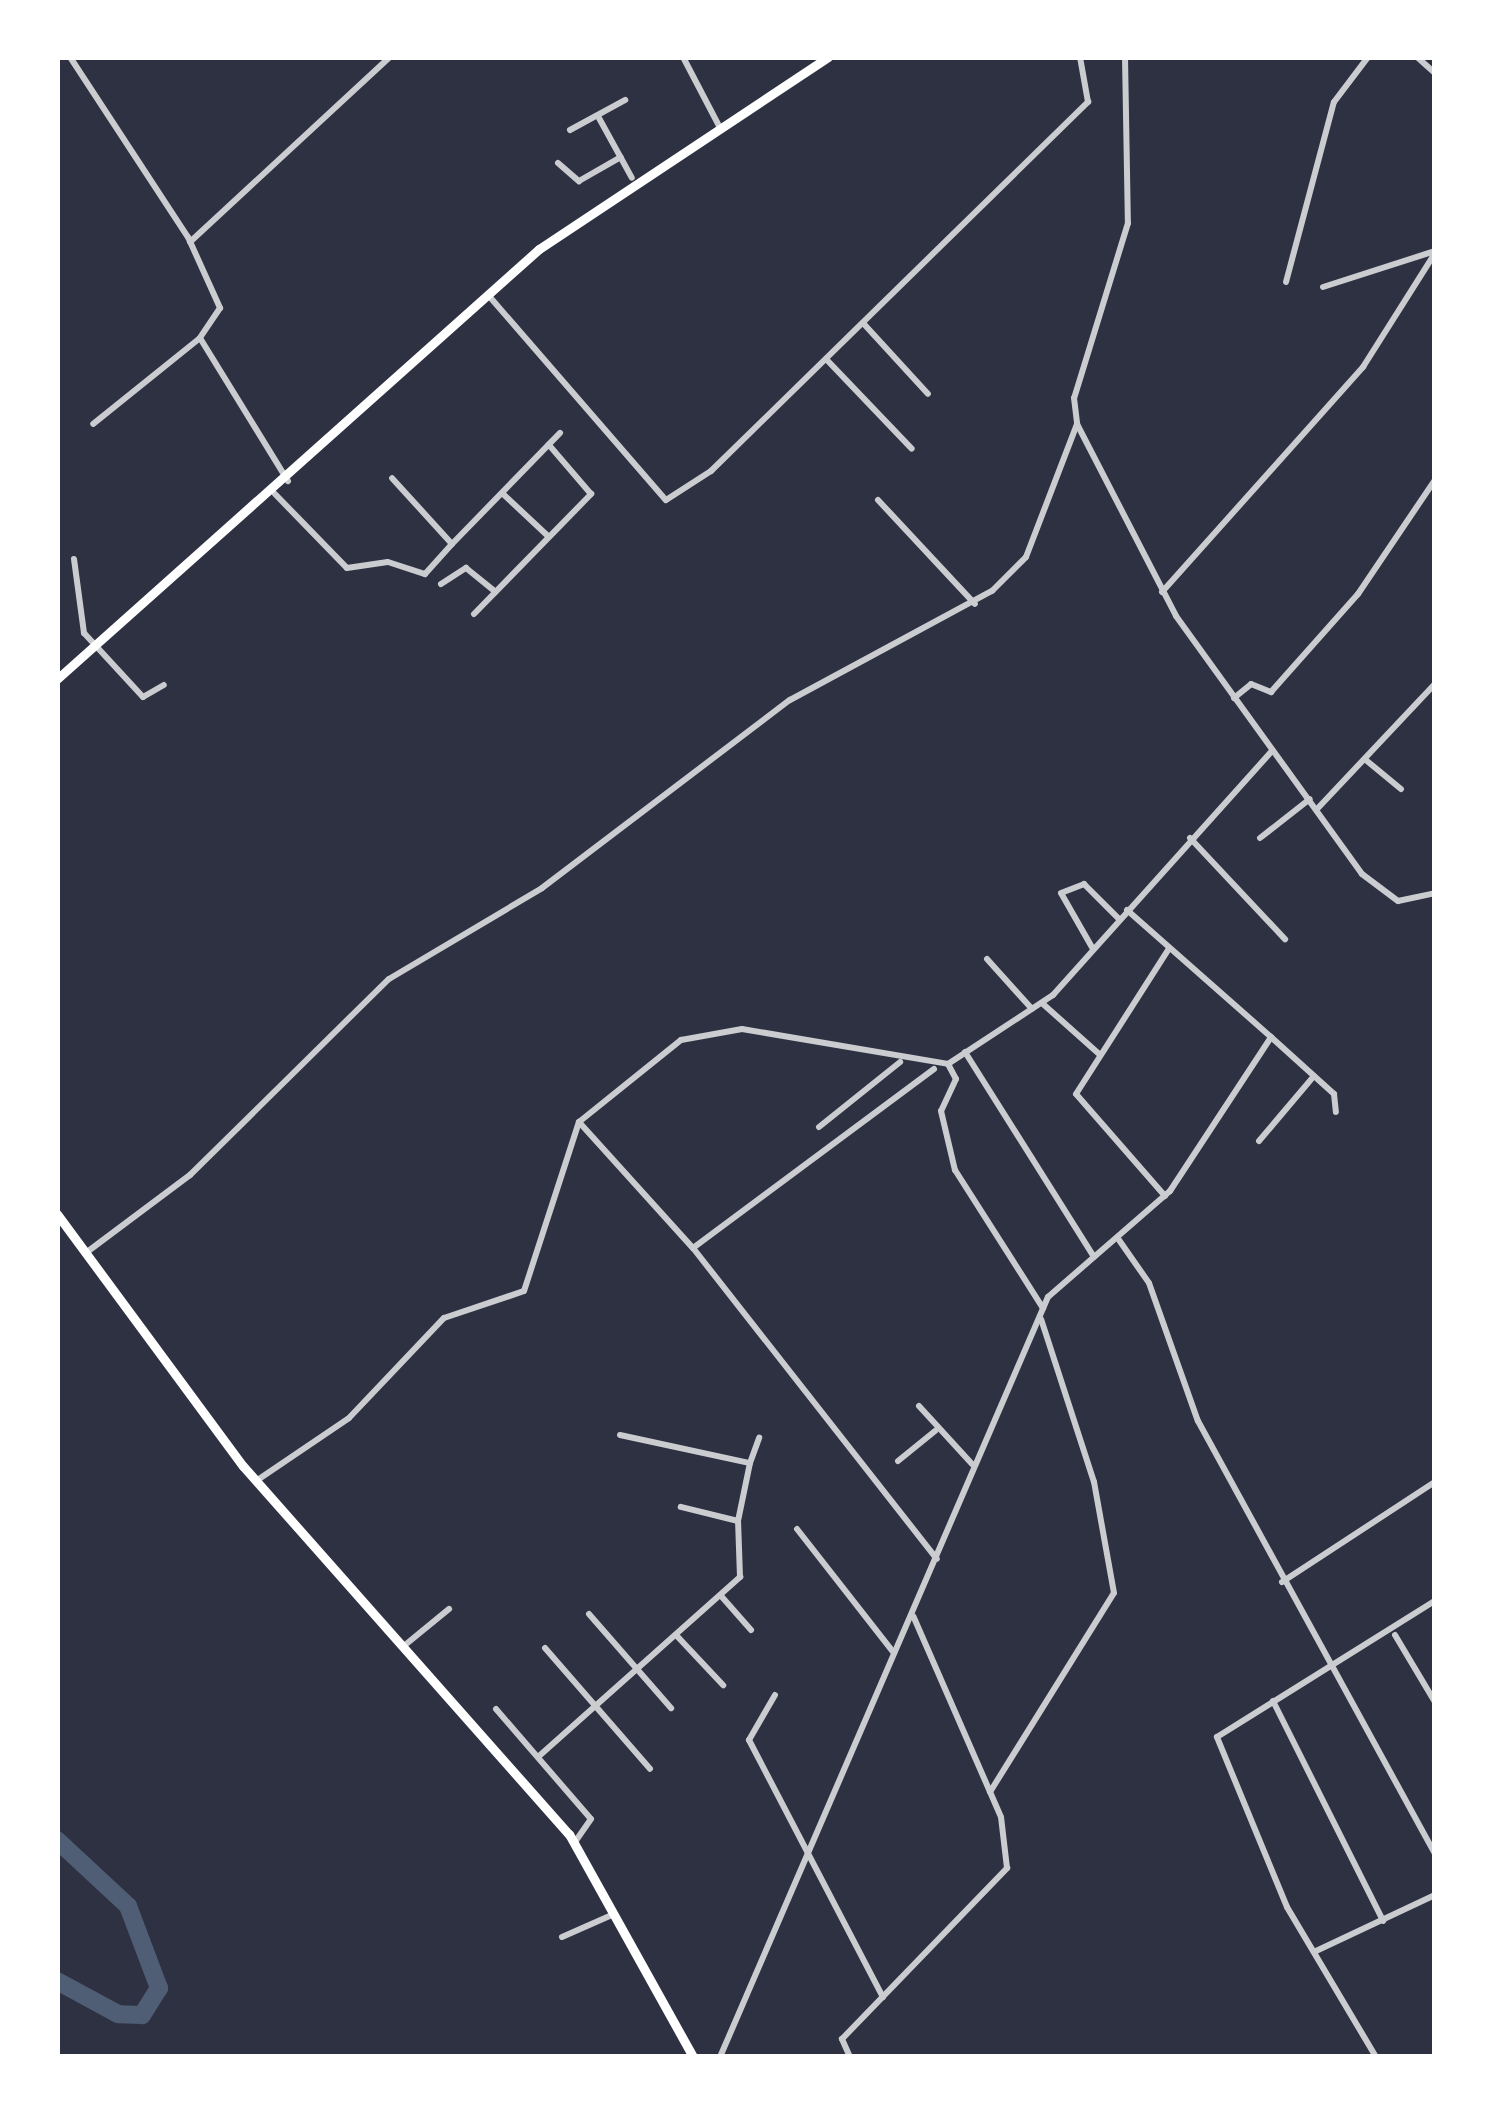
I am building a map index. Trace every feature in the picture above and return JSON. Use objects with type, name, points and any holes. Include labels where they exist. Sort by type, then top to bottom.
[{"type":"main road","points":[[57,679],[275,494],[489,296],[632,178],[828,57]]},
{"type":"main road","points":[[57,1214],[256,1481],[574,1842],[693,2057]]},
{"type":"street","points":[[70,57],[190,242],[220,308],[200,338],[93,424]]},
{"type":"street","points":[[190,242],[390,57]]},
{"type":"street","points":[[682,57],[719,126]]},
{"type":"street","points":[[489,296],[666,500],[826,359],[1088,102],[1080,57]]},
{"type":"street","points":[[1125,57],[1128,223],[1074,398],[1077,424],[1176,616],[1239,693],[1272,752],[1310,799],[1323,803],[1379,891],[1405,901],[1435,893]]},
{"type":"street","points":[[1286,282],[1334,101],[1368,57]]},
{"type":"street","points":[[1418,57],[1435,73]]},
{"type":"street","points":[[570,130],[625,100]]},
{"type":"street","points":[[599,118],[632,178]]},
{"type":"street","points":[[558,163],[579,181],[621,157]]},
{"type":"street","points":[[1162,592],[1363,368],[1435,252]]},
{"type":"street","points":[[1323,287],[1435,252]]},
{"type":"street","points":[[863,323],[928,394]]},
{"type":"street","points":[[200,338],[288,481]]},
{"type":"street","points":[[826,359],[912,449]]},
{"type":"street","points":[[87,1252],[190,1175],[410,964],[542,888],[790,700],[975,604],[1026,557],[1077,424]]},
{"type":"street","points":[[275,494],[347,568],[388,562],[425,574],[560,433]]},
{"type":"street","points":[[474,614],[593,489],[549,445]]},
{"type":"street","points":[[392,478],[452,544]]},
{"type":"street","points":[[1239,693],[1264,697],[1298,663],[1435,480]]},
{"type":"street","points":[[502,493],[549,537]]},
{"type":"street","points":[[878,500],[975,604]]},
{"type":"street","points":[[74,559],[79,620],[94,643],[143,697],[164,685]]},
{"type":"street","points":[[441,584],[466,568],[496,592]]},
{"type":"street","points":[[1323,803],[1435,684]]},
{"type":"street","points":[[693,1248],[934,1069],[1043,1004],[1272,752]]},
{"type":"street","points":[[1367,760],[1400,789]]},
{"type":"street","points":[[1260,838],[1310,799]]},
{"type":"street","points":[[1190,838],[1285,939]]},
{"type":"street","points":[[1093,950],[1061,893],[1084,884],[1119,919]]},
{"type":"street","points":[[1127,910],[1314,1076],[1336,1112]]},
{"type":"street","points":[[1165,1196],[1076,1094],[1168,950]]},
{"type":"street","points":[[987,958],[1031,1009]]},
{"type":"street","points":[[1043,1004],[1098,1053]]},
{"type":"street","points":[[256,1481],[349,1418],[445,1318],[529,1285],[579,1122],[708,1029],[934,1069]]},
{"type":"street","points":[[720,2057],[1041,1312],[1094,1257],[1120,1240],[1165,1196],[1271,1037]]},
{"type":"street","points":[[965,1052],[1094,1257]]},
{"type":"street","points":[[819,1127],[900,1062]]},
{"type":"street","points":[[948,1064],[956,1079],[941,1111],[955,1170],[1041,1312],[1095,1489],[1114,1593],[990,1792]]},
{"type":"street","points":[[1259,1141],[1314,1076]]},
{"type":"street","points":[[579,1122],[693,1248],[937,1559]]},
{"type":"street","points":[[1120,1240],[1282,1582],[1334,1666],[1435,1852]]},
{"type":"street","points":[[919,1406],[935,1431],[973,1465]]},
{"type":"street","points":[[898,1461],[935,1431]]},
{"type":"street","points":[[620,1435],[750,1463]]},
{"type":"street","points":[[538,1757],[722,1597],[742,1574],[738,1521],[759,1438]]},
{"type":"street","points":[[1282,1582],[1435,1482]]},
{"type":"street","points":[[681,1508],[738,1521]]},
{"type":"street","points":[[797,1529],[894,1653]]},
{"type":"street","points":[[722,1597],[751,1630]]},
{"type":"street","points":[[1376,2057],[1316,1951],[1217,1737],[1395,1635],[1435,1601]]},
{"type":"street","points":[[405,1646],[449,1609]]},
{"type":"street","points":[[589,1614],[671,1708]]},
{"type":"street","points":[[850,2057],[842,2039],[1004,1874],[990,1792],[912,1615]]},
{"type":"street","points":[[676,1635],[723,1685]]},
{"type":"street","points":[[1395,1635],[1435,1702]]},
{"type":"street","points":[[545,1648],[650,1769]]},
{"type":"street","points":[[775,1695],[749,1740],[883,1997]]},
{"type":"street","points":[[1274,1701],[1383,1921]]},
{"type":"street","points":[[496,1709],[592,1822],[574,1842]]},
{"type":"street","points":[[1316,1951],[1435,1895]]},
{"type":"street","points":[[562,1937],[614,1914]]},
{"type":"waterway","points":[[57,1840],[128,1906],[159,1988],[142,2015],[118,2014],[57,1981]]}]
